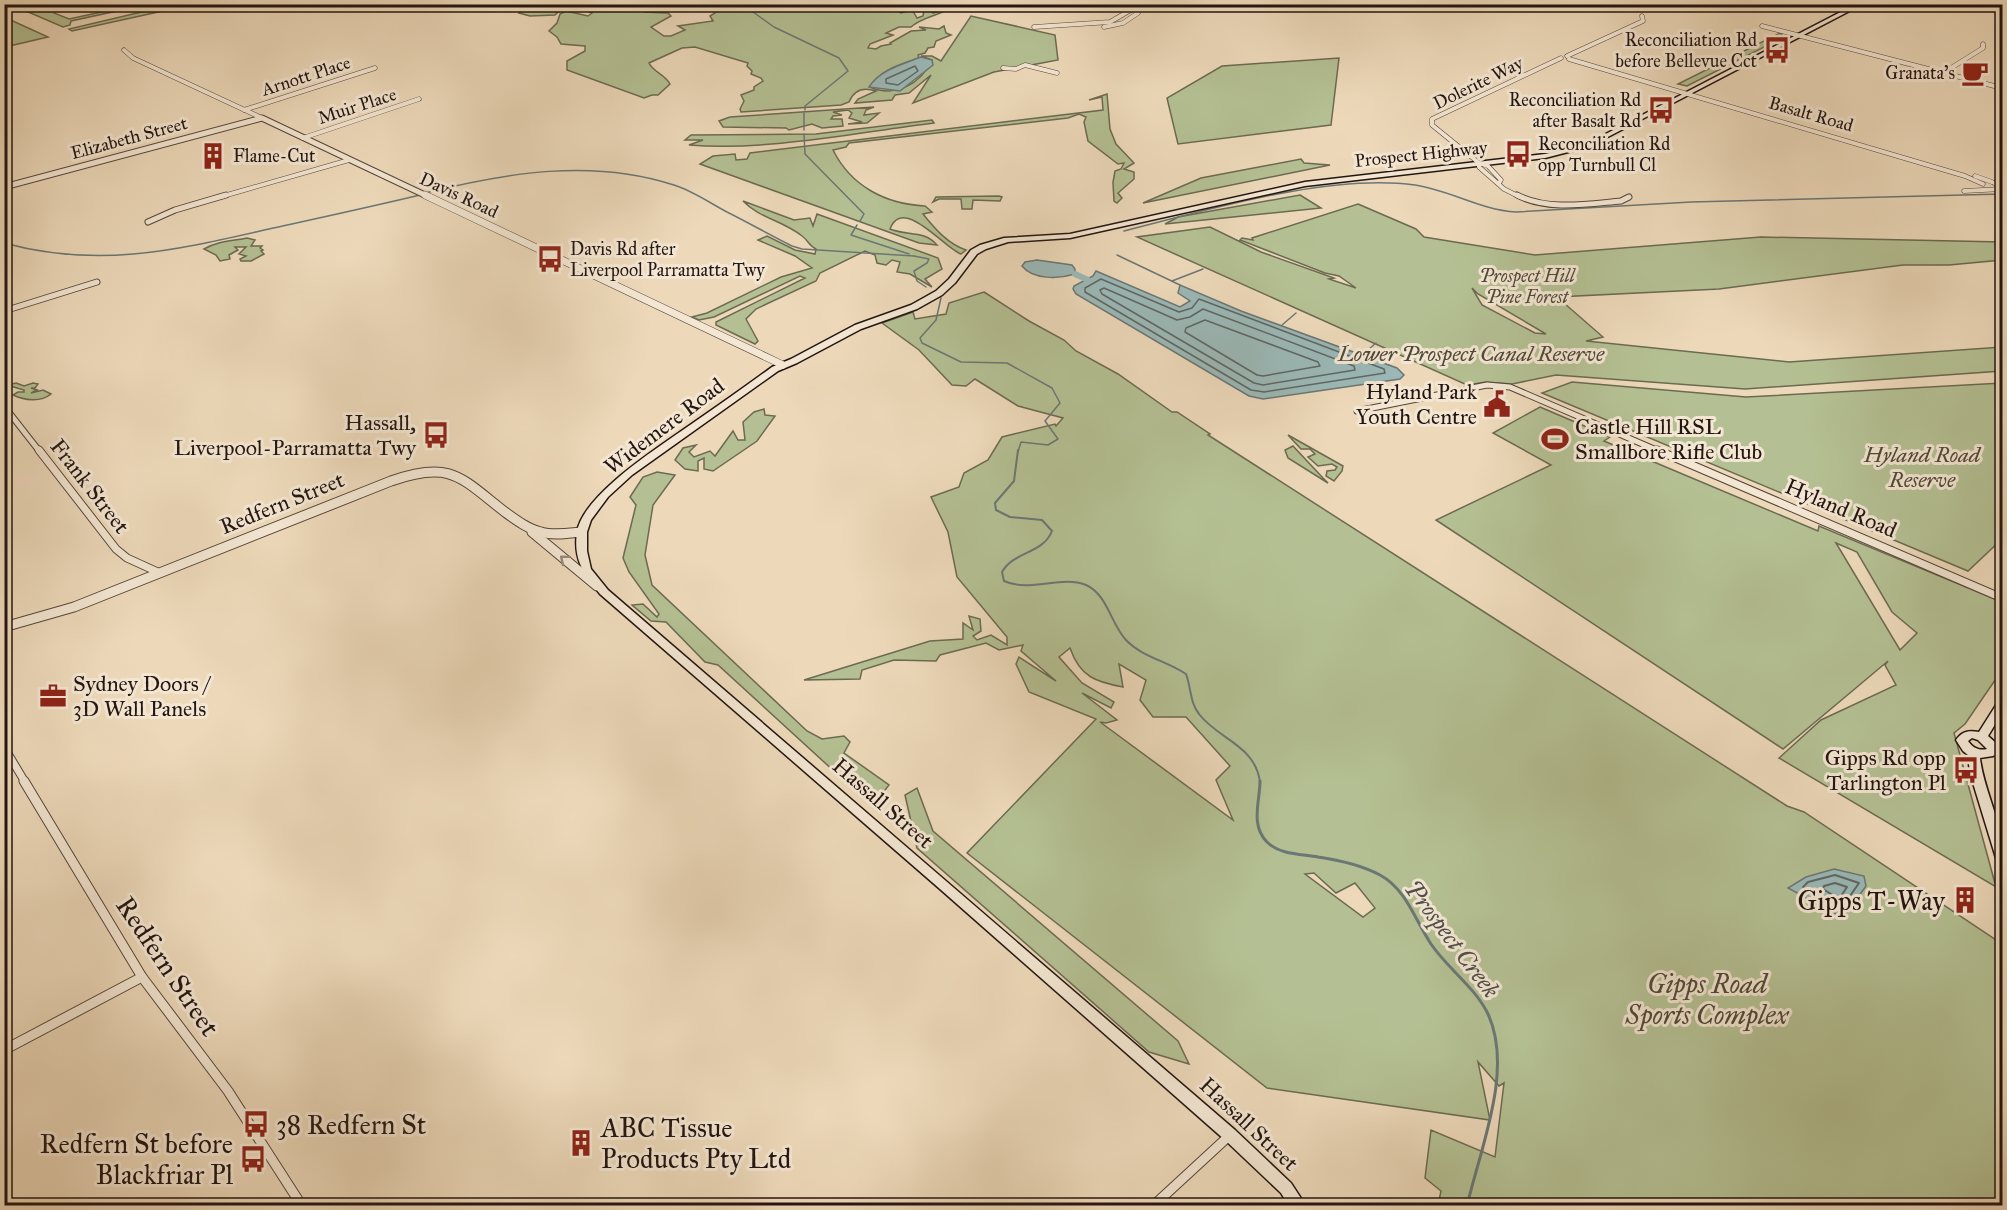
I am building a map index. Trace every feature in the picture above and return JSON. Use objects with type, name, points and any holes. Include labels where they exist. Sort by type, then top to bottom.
[{"type":"main road","name":"Prospect Highway","points":[[961,264],[972,248],[998,239],[1054,234],[1304,180],[1533,158],[1574,149],[1600,139],[1685,92],[1798,35],[1851,4]]},
{"type":"main road","name":"Prospect Highway","points":[[1798,35],[1861,4]]},
{"type":"main road","name":"Widemere Road","points":[[582,532],[596,505],[629,473],[750,385],[783,364],[794,361],[858,327],[912,305],[941,288],[961,264]]},
{"type":"main road","name":"Hassall Street","points":[[582,532],[582,551],[586,570],[604,592],[1230,1136],[1286,1188],[1298,1206]]},
{"type":"main road","points":[[1982,737],[2002,705]]},
{"type":"main road","points":[[1970,734],[1982,737],[1990,742],[1998,753],[1974,752],[1963,744],[1962,740],[1970,734]]},
{"type":"main road","points":[[1974,752],[1976,773],[2002,858]]},
{"type":"street","points":[[1034,27],[1104,23],[1141,4]]},
{"type":"street","points":[[1041,30],[1114,26],[1134,18],[1138,13],[1134,9]]},
{"type":"street","points":[[1568,57],[1643,21],[1642,16]]},
{"type":"street","points":[[1762,26],[1831,44]]},
{"type":"street","points":[[1815,28],[1812,36],[1818,40]]},
{"type":"street","points":[[1798,35],[2002,88]]},
{"type":"street","points":[[1943,73],[1983,48],[1983,44]]},
{"type":"street","name":"Davis Road","points":[[124,50],[133,58],[783,364]]},
{"type":"street","name":"Basalt Road","points":[[1561,58],[1568,57],[2002,186]]},
{"type":"street","name":"Dolerite Way","points":[[1477,162],[1432,125],[1432,119],[1561,58]]},
{"type":"street","points":[[1003,68],[1016,69],[1025,65],[1057,73]]},
{"type":"street","name":"Arnott Place","points":[[244,110],[375,69]]},
{"type":"street","name":"Muir Place","points":[[303,138],[419,99]]},
{"type":"street","name":"Elizabeth Street","points":[[4,187],[262,118]]},
{"type":"street","name":"Basalt Road","points":[[1790,123],[1965,176],[1991,189]]},
{"type":"street","points":[[148,222],[175,210],[349,160]]},
{"type":"street","points":[[1477,162],[1479,167],[1512,194],[1548,203],[1621,201],[1629,197]]},
{"type":"street","points":[[1975,189],[1993,182]]},
{"type":"street","points":[[1964,191],[2002,186]]},
{"type":"street","points":[[4,311],[97,282]]},
{"type":"street","name":"Hyland Road","points":[[1357,411],[1487,386],[1510,387],[2002,598]]},
{"type":"street","name":"Frank Street","points":[[4,406],[116,549],[128,558],[160,573]]},
{"type":"street","name":"Redfern Street","points":[[4,627],[74,607],[413,473],[440,469],[461,477],[525,526]]},
{"type":"street","points":[[525,526],[539,532],[557,534],[582,532]]},
{"type":"street","points":[[525,526],[604,592]]},
{"type":"street","name":"Redfern Street","points":[[4,747],[142,977],[228,1091],[302,1206]]},
{"type":"street","points":[[4,1050],[142,977]]},
{"type":"street","points":[[1153,1206],[1230,1136]]},
{"type":"green space","points":[[838,4],[840,7],[866,5],[893,8],[901,13],[905,12],[904,9],[916,6],[913,11],[917,18],[923,16],[924,10],[931,10],[933,13],[957,5],[921,20],[911,27],[899,27],[886,33],[893,35],[870,44],[868,48],[876,49],[891,44],[911,31],[926,30],[919,27],[939,29],[944,26],[946,33],[951,35],[936,41],[934,47],[918,55],[919,58],[891,68],[879,76],[870,87],[879,90],[898,90],[914,82],[927,69],[932,60],[921,56],[932,56],[941,61],[971,16],[1055,35],[1058,60],[994,72],[913,103],[931,75],[909,93],[895,95],[892,100],[855,103],[858,99],[876,91],[867,89],[857,92],[849,102],[841,105],[741,112],[744,101],[741,95],[754,90],[754,87],[763,81],[751,74],[748,63],[695,47],[682,48],[649,63],[670,84],[658,95],[644,98],[567,70],[567,61],[585,51],[585,46],[561,44],[557,37],[549,31],[557,23],[560,14],[566,11],[588,16],[592,13],[561,9],[555,15],[530,16],[519,13],[532,5],[632,5],[635,9],[648,10],[645,12],[668,13],[671,16],[651,27],[664,36],[671,36],[685,30],[678,26],[713,21],[710,16],[718,11],[711,6],[694,5]]},
{"type":"green space","points":[[12,5],[60,5],[54,13],[69,19],[134,5],[145,5],[71,21],[70,25],[63,27]]},
{"type":"green space","points":[[171,5],[190,5],[72,31],[69,29]]},
{"type":"green space","points":[[4,17],[48,37],[5,47]]},
{"type":"green space","points":[[1780,33],[1784,37],[1687,86],[1678,84]]},
{"type":"green space","points":[[1339,58],[1331,125],[1178,144],[1167,98],[1222,66]]},
{"type":"green space","points":[[1107,94],[1110,129],[1116,144],[1134,163],[1124,169],[1134,172],[1134,179],[1118,193],[1122,198],[1117,203],[1114,201],[1113,182],[1115,171],[1121,169],[1124,163],[1118,164],[1088,141],[1084,122],[1086,117],[1079,114],[1068,118],[849,143],[846,147],[833,150],[849,174],[871,191],[896,201],[925,206],[932,212],[923,214],[937,230],[953,244],[966,250],[961,254],[914,221],[904,218],[896,220],[890,229],[927,237],[937,245],[919,243],[700,164],[713,156],[735,154],[736,160],[747,159],[750,153],[1103,110],[1102,97],[1089,100]]},
{"type":"green space","points":[[874,107],[866,110],[864,115],[879,113],[867,123],[848,124],[862,122],[849,118],[852,113],[848,110],[833,112],[842,115],[833,116],[831,119],[842,119],[843,126],[822,128],[812,124],[789,130],[786,128],[723,127],[719,121],[730,117]]},
{"type":"green space","points":[[932,120],[934,123],[750,146],[689,145],[703,140],[685,140],[691,135],[816,134]]},
{"type":"green space","points":[[1301,159],[1304,163],[1330,165],[1143,203],[1201,178]]},
{"type":"green space","points":[[1300,195],[1321,208],[1165,224],[1178,217]]},
{"type":"green space","points":[[936,197],[1002,197],[1000,201],[973,200],[972,209],[962,209],[961,199],[939,199],[933,202]]},
{"type":"green space","points":[[743,201],[794,220],[810,218],[813,226],[817,214],[938,258],[942,269],[925,279],[932,287],[910,274],[897,272],[900,262],[892,260],[886,265],[877,263],[875,255],[865,251],[820,273],[816,281],[756,309],[746,319],[758,341],[755,344],[716,325],[716,322],[805,278],[800,276],[714,317],[699,320],[692,317],[707,313],[781,277],[812,268],[795,256],[758,240],[767,236],[795,250],[815,254],[816,249],[795,231],[756,212]]},
{"type":"green space","points":[[1358,204],[1416,229],[1424,237],[1535,255],[1761,237],[2002,242],[2002,260],[1949,265],[1903,265],[1719,289],[1557,297],[1603,337],[1586,341],[1789,362],[2002,347],[2002,371],[1745,389],[1556,375],[1512,384],[1486,382],[1467,385],[1137,237],[1210,227],[1261,252],[1356,288],[1339,276],[1325,273],[1240,240],[1242,238],[1253,240],[1252,238]],"holes":[[[1472,288],[1478,294],[1546,334],[1535,333],[1482,305]]]},
{"type":"green space","points":[[247,238],[255,240],[251,246],[262,246],[260,248],[264,254],[251,261],[241,261],[240,259],[246,256],[239,254],[246,247],[235,247],[238,250],[229,255],[230,259],[220,261],[216,255],[204,249],[220,243]]},
{"type":"green space","name":"Gipps Road Sports Complex","points":[[984,292],[1064,340],[1076,351],[1118,374],[1172,412],[1177,412],[1210,434],[1208,435],[1787,806],[1804,812],[2002,944],[2002,1205],[1438,1205],[1441,1191],[1425,1178],[1431,1130],[1495,1157],[1504,1083],[1499,1086],[1478,1062],[1490,1120],[1267,1088],[967,853],[1096,719],[1029,692],[1016,664],[1019,657],[1056,681],[1021,651],[1023,645],[999,650],[986,643],[940,655],[936,661],[894,660],[862,670],[860,679],[804,680],[930,641],[963,639],[963,623],[973,630],[969,616],[980,619],[981,631],[973,636],[977,640],[991,635],[1007,645],[1007,637],[957,577],[948,532],[931,497],[959,487],[964,473],[988,460],[1002,437],[1055,424],[1056,426],[1063,418],[1018,406],[975,379],[966,386],[952,385],[919,350],[882,323],[913,312],[915,319],[946,314],[949,303]],"holes":[[[1070,648],[1084,672],[1097,680],[1123,687],[1119,664],[1146,680],[1140,700],[1153,717],[1186,717],[1230,766],[1216,780],[1233,820],[1100,722],[1117,720],[1082,693],[1111,708],[1114,702],[1082,683],[1059,657]],[[1314,873],[1336,893],[1355,883],[1375,908],[1363,917],[1305,874]]]},
{"type":"green space","name":"Hyland Road Reserve","points":[[1572,382],[1746,397],[2002,383],[2002,539],[1968,571],[1542,393]]},
{"type":"green space","points":[[16,383],[24,386],[38,384],[35,388],[31,388],[37,390],[31,393],[43,390],[51,394],[37,400],[17,397],[13,395],[24,392],[24,390],[7,385]]},
{"type":"green space","points":[[1540,407],[1610,437],[1604,441],[1818,531],[1819,526],[2002,602],[2002,670],[1965,724],[1954,733],[1996,887],[1779,758],[1821,720],[1896,685],[1885,665],[1888,661],[1783,749],[1436,520],[1551,465],[1493,433]],"holes":[[[1836,543],[1857,552],[1892,612],[1917,633],[1900,650]]]},
{"type":"green space","points":[[764,409],[765,415],[775,416],[757,441],[713,471],[704,469],[704,458],[698,461],[698,471],[685,469],[675,460],[683,448],[696,445],[689,452],[694,457],[710,451],[715,456],[733,431],[738,440],[745,440],[743,422],[754,412]]},
{"type":"green space","points":[[1288,435],[1343,466],[1334,481],[1326,476],[1327,471],[1335,470],[1337,467],[1332,464],[1318,466],[1308,457],[1315,454],[1310,449],[1301,449]]},
{"type":"green space","points":[[1293,446],[1328,483],[1288,458],[1285,450]]},
{"type":"green space","points":[[657,472],[675,475],[653,505],[645,555],[652,585],[807,731],[822,739],[844,736],[850,742],[844,753],[889,785],[879,798],[859,794],[718,665],[705,662],[666,622],[651,621],[632,605],[643,604],[657,617],[659,614],[629,572],[623,558],[636,505],[630,497],[643,477]]},
{"type":"green space","points":[[917,788],[933,831],[1178,1041],[1189,1064],[1149,1052],[917,848],[905,795]]},
{"type":"water","points":[[921,57],[932,60],[933,65],[900,91],[869,87],[879,76]]},
{"type":"water","points":[[1037,260],[1072,265],[1075,274],[1062,277],[1039,276],[1022,266],[1025,262]]},
{"type":"water","points":[[1096,271],[1180,307],[1190,301],[1178,293],[1180,285],[1241,311],[1397,368],[1404,375],[1400,379],[1263,399],[1249,396],[1076,294],[1074,286],[1093,276]]},
{"type":"water","points":[[1834,869],[1864,876],[1866,886],[1843,918],[1788,888],[1806,877]]},
{"type":"waterway","name":"Prospect Creek","points":[[742,4],[774,27],[839,58],[848,71],[805,106],[805,110]]},
{"type":"waterway","name":"Prospect Creek","points":[[804,113],[804,130]]},
{"type":"waterway","name":"Prospect Creek","points":[[804,134],[805,154],[864,214],[860,221]]},
{"type":"waterway","points":[[425,193],[487,180],[549,171],[581,170],[643,177],[674,185],[695,194],[784,242],[802,249],[914,256],[929,259],[927,263],[914,271],[917,281],[926,287]]},
{"type":"waterway","points":[[1124,231],[1231,204],[1345,184],[1415,185],[1490,208],[1516,212],[1691,202],[2002,194]]},
{"type":"waterway","points":[[4,243],[72,255],[137,254],[202,244],[420,195]]},
{"type":"waterway","name":"Prospect Creek","points":[[857,225],[851,235],[909,254]]},
{"type":"waterway","points":[[1117,255],[1180,285]]},
{"type":"waterway","points":[[1172,281],[1203,269]]},
{"type":"waterway","points":[[1075,274],[1088,280]]},
{"type":"waterway","name":"Prospect Creek","points":[[941,298],[936,320],[920,338],[922,343],[961,362],[1007,363],[1052,388],[1060,403],[1045,421],[1058,439],[1048,445],[1021,442],[1018,452]]},
{"type":"waterway","points":[[1282,325],[1296,313]]},
{"type":"waterway","points":[[1362,355],[1376,343]]},
{"type":"waterway","name":"Prospect Creek","points":[[1018,450],[1014,481],[995,503],[996,510],[1010,517],[1042,520],[1052,531],[1042,544],[1007,565],[1002,572],[1004,581],[1024,585],[1076,582],[1093,589],[1104,602],[1116,626],[1132,646],[1186,674],[1196,710],[1207,723],[1244,751],[1257,770],[1260,782]]},
{"type":"waterway","name":"Prospect Creek","points":[[1260,782],[1257,821],[1267,842],[1284,852],[1358,866],[1373,871],[1389,881],[1397,888],[1431,944],[1476,995],[1488,1014],[1495,1036],[1498,1060],[1496,1084],[1492,1110],[1467,1206]]},
{"type":"place","name":"Reconciliation Rd before Bellevue Cct","points":[[1777,50]]},
{"type":"place","name":"Granata's","points":[[1975,73]]},
{"type":"place","name":"Reconciliation Rd after Basalt Rd","points":[[1661,110]]},
{"type":"place","name":"Reconciliation Rd opp Turnbull Cl","points":[[1518,154]]},
{"type":"place","name":"Flame-Cut","points":[[213,156]]},
{"type":"place","name":"Davis Rd after Liverpool Parramatta Twy","points":[[550,259]]},
{"type":"place","name":"Hyland Park Youth Centre","points":[[1497,404]]},
{"type":"place","name":"Hassall, Liverpool-Parramatta Twy","points":[[436,435]]},
{"type":"place","name":"Castle Hill RSL Smallbore Rifle Club","points":[[1555,439]]},
{"type":"place","name":"Sydney Doors / 3D Wall Panels","points":[[53,696]]},
{"type":"place","name":"Gipps Rd opp Tarlington Pl","points":[[1966,770]]},
{"type":"place","name":"Gipps T-Way","points":[[1965,900]]},
{"type":"place","name":"38 Redfern St","points":[[256,1124]]},
{"type":"place","name":"ABC Tissue Products Pty Ltd","points":[[581,1143]]},
{"type":"place","name":"Redfern St before Blackfriar Pl","points":[[253,1159]]},
{"type":"park label","name":"Prospect Hill Pine Forest","points":[[1527,286]]},
{"type":"park label","name":"Lower Prospect Canal Reserve","points":[[1471,353]]}]
